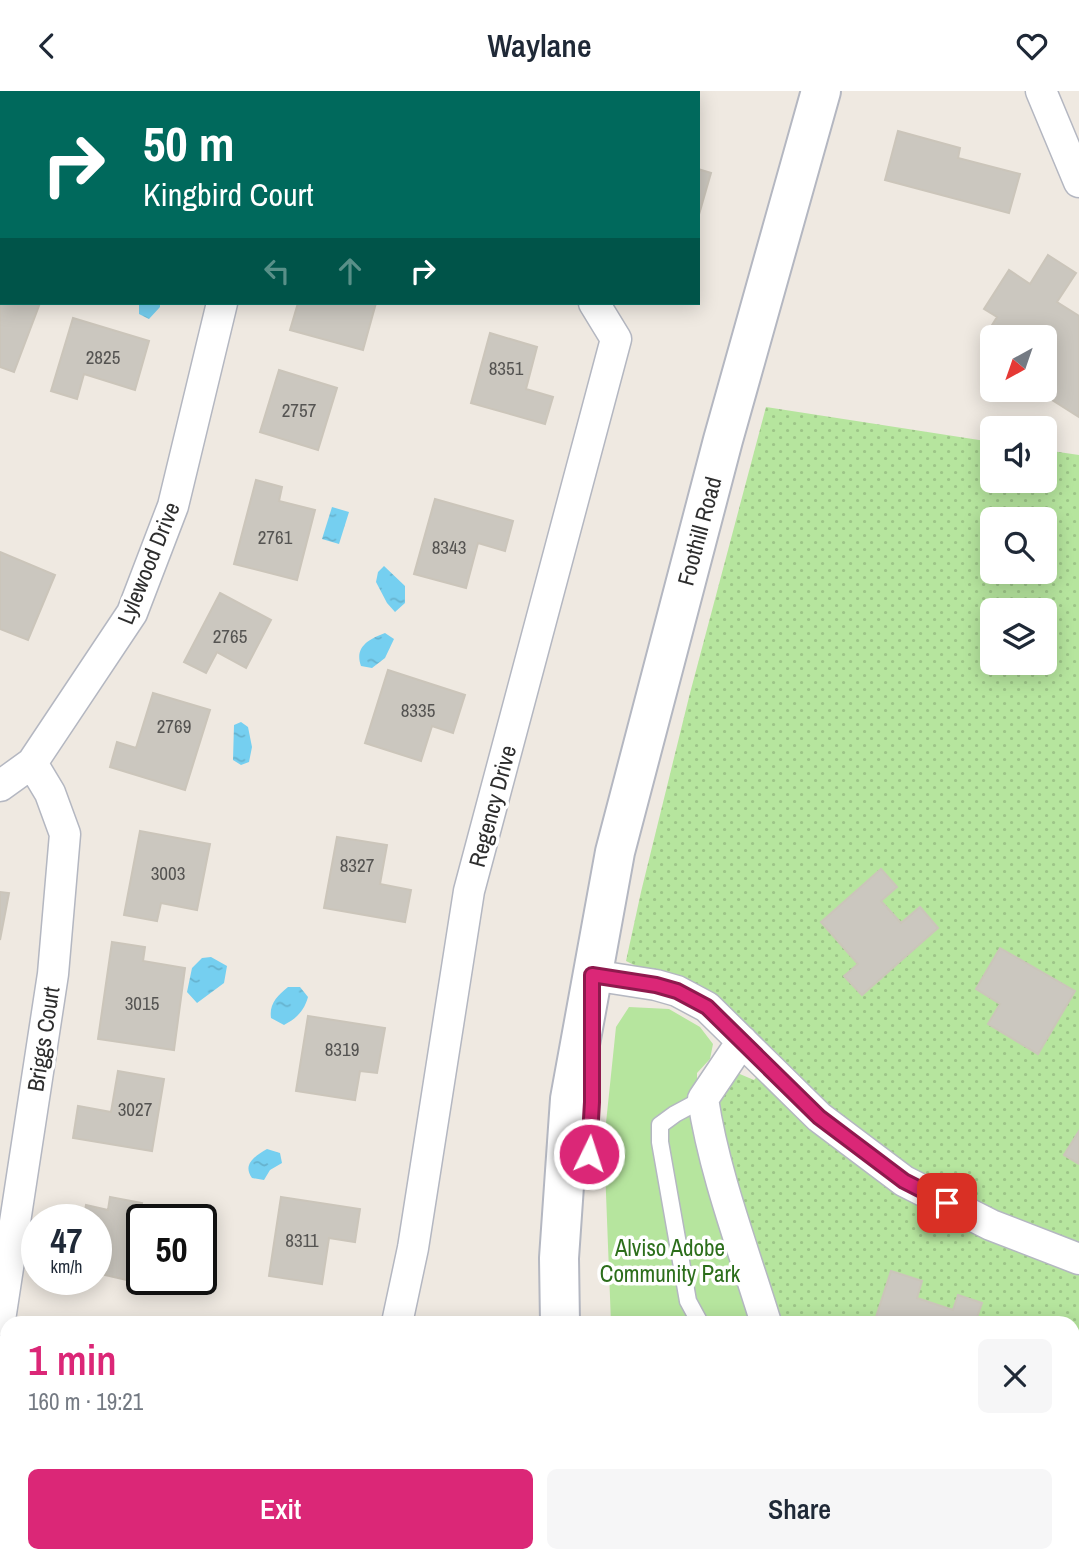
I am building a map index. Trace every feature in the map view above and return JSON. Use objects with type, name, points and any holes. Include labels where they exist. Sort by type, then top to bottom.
[{"type":"main road","name":"Foothill Road","points":[[560,1316],[559,1258],[570,1099],[615,852],[723,440],[821,91]]},
{"type":"main road","name":"Foothill Road","points":[[583,1316],[582,1258],[592,1102],[592,975]]},
{"type":"street","points":[[1041,91],[1079,181]]},
{"type":"street","name":"Lylewood Drive","points":[[0,786],[32,763],[132,613],[173,506],[222,305]]},
{"type":"street","name":"Regency Drive","points":[[398,1316],[413,1248],[469,891],[616,339],[595,305]]},
{"type":"street","name":"Briggs Court","points":[[1,1316],[53,974],[65,834],[50,793],[32,763]]},
{"type":"street","points":[[592,975],[656,985],[677,991],[707,1007],[819,1117],[904,1181],[991,1225],[1079,1259]]},
{"type":"street","points":[[742,1041],[704,1099],[707,1125],[764,1316]]},
{"type":"lane","points":[[696,1316],[688,1301],[660,1142],[660,1125],[704,1099]]},
{"type":"green space","points":[[766,407],[980,440],[980,493],[1057,493],[1057,452],[1079,455],[1079,1316],[778,1316],[730,1165],[718,1102],[735,1072],[754,1080],[778,1054],[702,986],[626,961],[689,697]]},
{"type":"green space","name":"Alviso Adobe Community Park","points":[[629,1007],[669,1009],[700,1027],[713,1044],[710,1059],[697,1073],[697,1121],[750,1316],[611,1316],[604,1142],[616,1027]]},
{"type":"water","points":[[139,305],[160,305],[149,319],[139,314]]},
{"type":"water","points":[[332,507],[349,512],[339,544],[322,539]]},
{"type":"water","points":[[384,566],[405,586],[405,603],[395,612],[376,582],[378,572]]},
{"type":"water","points":[[385,633],[394,639],[385,658],[372,668],[361,666],[361,649],[369,641]]},
{"type":"water","points":[[241,722],[248,727],[252,747],[249,762],[241,765],[233,760],[234,725]]},
{"type":"water","points":[[211,957],[227,966],[224,983],[197,1003],[187,992],[192,968],[202,958]]},
{"type":"water","points":[[288,987],[300,987],[308,997],[299,1014],[284,1025],[271,1018],[271,1009]]},
{"type":"water","points":[[267,1149],[280,1153],[282,1163],[270,1170],[264,1180],[252,1178],[249,1165]]},
{"type":"building","points":[[898,131],[960,148],[958,158],[1020,174],[1009,213],[885,180]]},
{"type":"building","points":[[700,170],[711,173],[700,211]]},
{"type":"building","points":[[1048,255],[1076,273],[1057,302],[1079,316],[1079,417],[1057,403],[1057,325],[992,325],[997,317],[984,309],[1009,270],[1030,284]]},
{"type":"building","points":[[0,305],[39,305],[14,372],[0,367]]},
{"type":"building","points":[[297,305],[375,305],[363,350],[290,330]]},
{"type":"building","points":[[73,318],[149,341],[135,390],[84,374],[77,399],[51,391]]},
{"type":"building","points":[[490,333],[537,347],[526,389],[553,397],[545,424],[471,403]]},
{"type":"building","points":[[279,370],[337,388],[318,450],[260,432]]},
{"type":"building","points":[[256,480],[282,487],[279,501],[315,510],[297,580],[234,564]]},
{"type":"building","points":[[435,499],[513,521],[505,551],[478,543],[466,588],[414,574]]},
{"type":"building","points":[[0,552],[55,575],[28,640],[0,629]]},
{"type":"building","points":[[220,593],[271,620],[246,668],[217,652],[206,673],[184,662]]},
{"type":"building","points":[[388,670],[465,695],[453,733],[432,726],[421,761],[365,743]]},
{"type":"building","points":[[153,693],[210,710],[185,790],[110,767],[117,742],[136,748]]},
{"type":"building","points":[[140,831],[210,844],[197,910],[161,903],[157,921],[124,915]]},
{"type":"building","points":[[337,837],[387,845],[380,884],[411,890],[405,922],[324,908]]},
{"type":"building","points":[[881,869],[897,887],[881,901],[901,923],[920,907],[938,928],[862,995],[844,976],[858,964],[821,922]]},
{"type":"building","points":[[0,892],[9,893],[0,940]]},
{"type":"building","points":[[112,942],[145,947],[143,961],[185,968],[174,1050],[98,1039]]},
{"type":"building","points":[[1000,948],[1075,991],[1038,1054],[988,1024],[1000,1004],[976,989]]},
{"type":"building","points":[[308,1016],[385,1028],[377,1073],[360,1071],[355,1100],[296,1091]]},
{"type":"building","points":[[118,1071],[164,1079],[152,1151],[73,1138],[78,1106],[111,1112]]},
{"type":"building","points":[[1079,1131],[1079,1164],[1064,1155]]},
{"type":"building","points":[[110,1197],[142,1203],[126,1204],[126,1280],[112,1277],[112,1204],[109,1204]]},
{"type":"building","points":[[281,1197],[360,1209],[355,1242],[329,1238],[322,1284],[269,1276]]},
{"type":"building","points":[[891,1271],[922,1281],[917,1298],[953,1310],[958,1295],[982,1303],[977,1316],[876,1316]]},
{"type":"route","points":[[589,1154],[592,1102],[592,975],[656,985],[677,991],[707,1007],[819,1117],[904,1181],[947,1203]]}]
